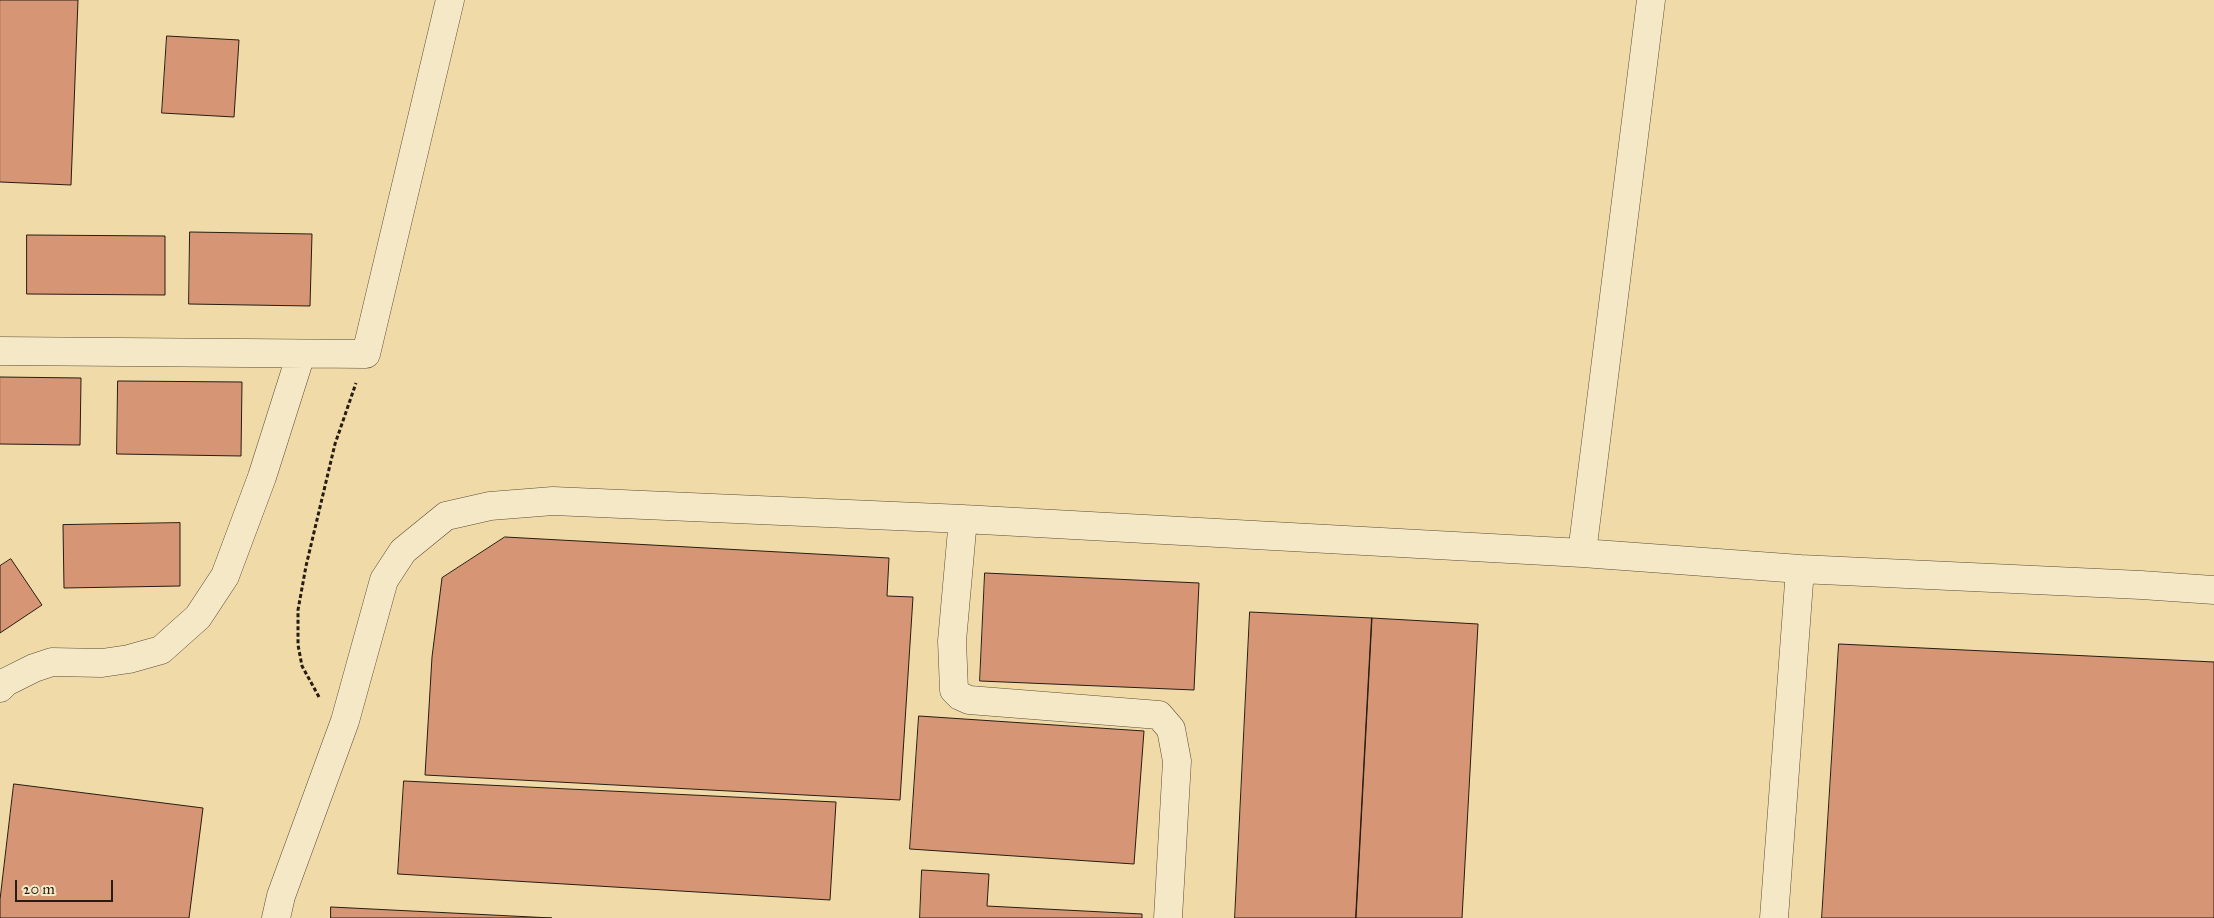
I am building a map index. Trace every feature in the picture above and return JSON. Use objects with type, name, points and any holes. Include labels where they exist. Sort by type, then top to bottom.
[{"type":"street","points":[[0,351],[366,354],[450,0]]},
{"type":"street","points":[[1582,553],[1651,0]]},
{"type":"street","points":[[0,688],[6,682],[34,668],[52,662],[102,663],[129,659],[161,650],[198,617],[224,576],[262,477],[301,354]]},
{"type":"street","points":[[276,918],[281,896],[345,721],[384,580],[403,551],[446,516],[490,506],[552,501],[963,519],[1582,553],[1800,569],[2214,590]]},
{"type":"street","points":[[963,519],[952,640],[954,690],[960,696],[969,700],[1159,715],[1171,729],[1177,761],[1168,918]]},
{"type":"street","points":[[1774,918],[1800,569]]},
{"type":"path","points":[[345,721],[322,703],[302,666],[298,645],[298,610],[308,558],[335,444],[366,354]]},
{"type":"building","points":[[0,0],[78,0],[71,185],[0,182]]},
{"type":"building","points":[[167,36],[239,40],[234,117],[162,113]]},
{"type":"building","points":[[190,232],[312,234],[310,306],[189,304]]},
{"type":"building","points":[[27,235],[165,236],[165,295],[27,294]]},
{"type":"building","points":[[0,377],[81,378],[80,445],[0,444]]},
{"type":"building","points":[[118,381],[242,382],[241,456],[117,454]]},
{"type":"building","points":[[180,523],[180,586],[64,588],[63,525]]},
{"type":"building","points":[[505,537],[889,558],[887,596],[913,597],[900,800],[425,775],[432,657],[442,578]]},
{"type":"building","points":[[11,559],[42,605],[0,633],[0,566]]},
{"type":"building","points":[[985,573],[1199,583],[1194,690],[980,681]]},
{"type":"building","points":[[1250,612],[1372,618],[1356,918],[1235,918]]},
{"type":"building","points":[[1372,618],[1478,624],[1462,918],[1356,918]]},
{"type":"building","points":[[1839,644],[2214,662],[2214,918],[1822,918]]},
{"type":"building","points":[[919,716],[1144,731],[1134,864],[910,849]]},
{"type":"building","points":[[404,781],[836,802],[830,900],[398,874]]},
{"type":"building","points":[[14,784],[203,808],[189,918],[0,918],[0,900]]},
{"type":"building","points":[[922,870],[989,874],[987,906],[1142,914],[1142,918],[920,918]]},
{"type":"building","points":[[331,907],[552,918],[331,918]]}]
